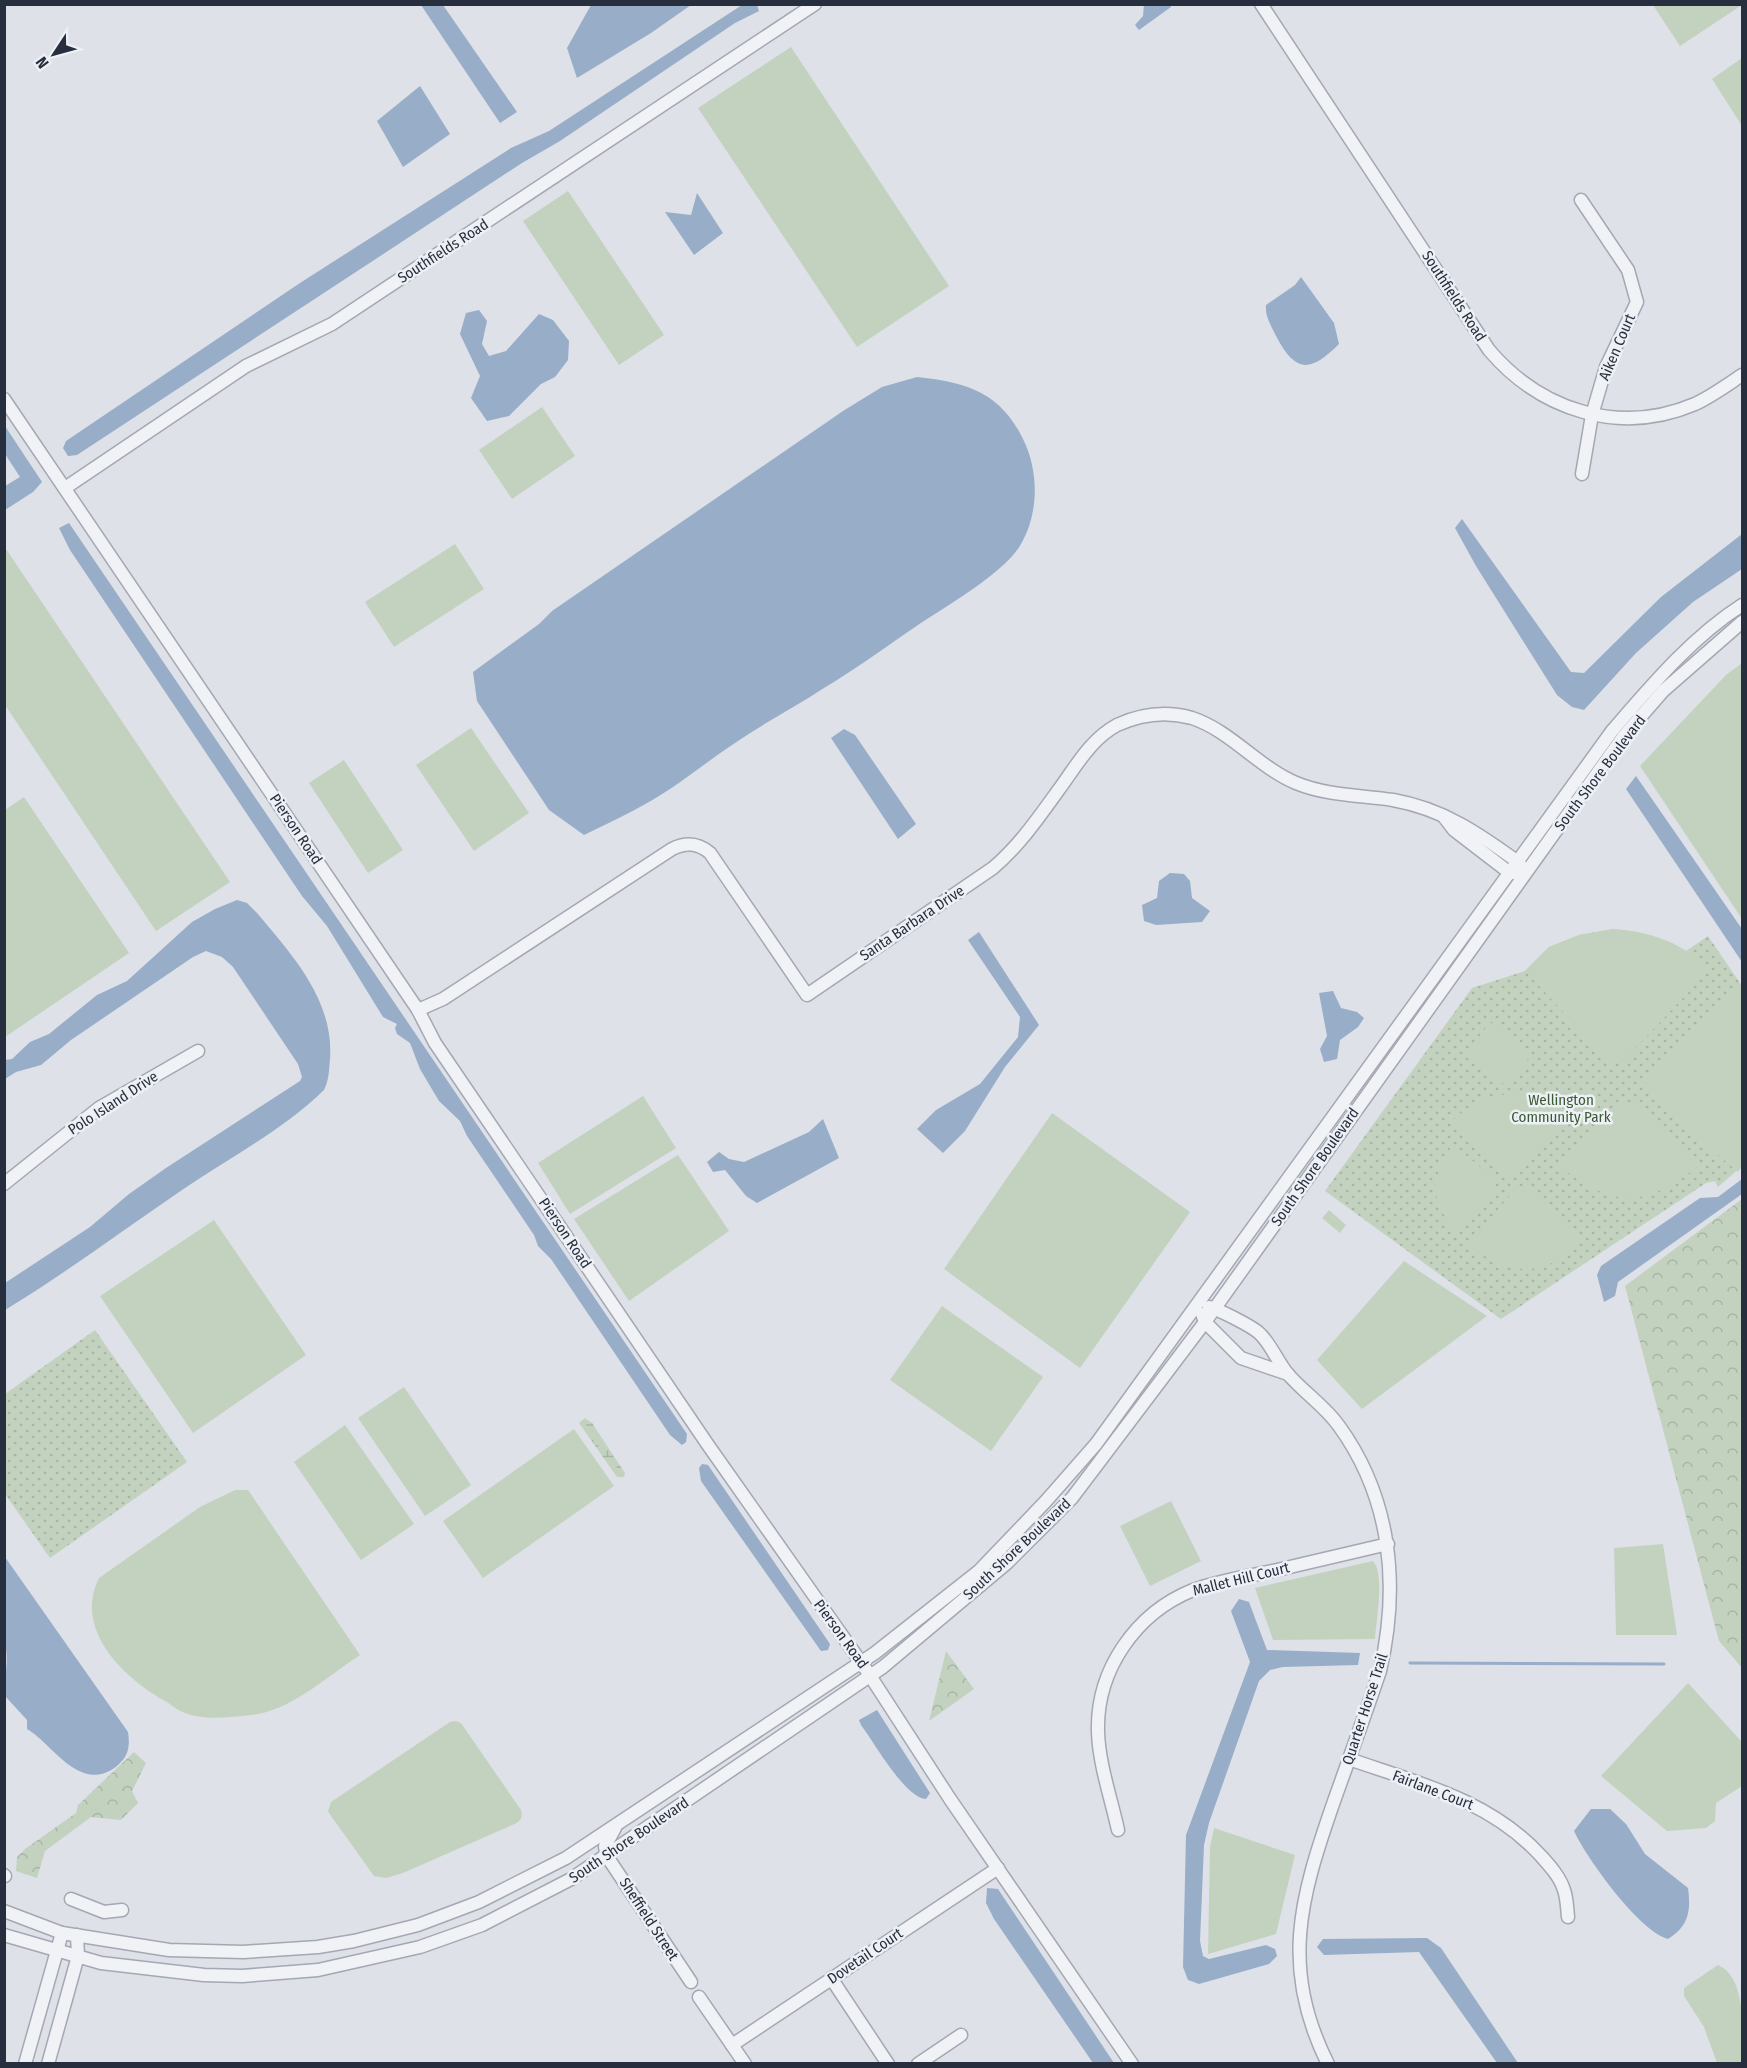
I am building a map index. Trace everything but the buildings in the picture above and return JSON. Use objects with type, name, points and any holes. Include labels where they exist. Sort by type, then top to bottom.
[{"type":"street","name":"Southfields Road","points":[[65,488],[246,366],[332,324],[815,4]]},
{"type":"street","name":"Southfields Road","points":[[1261,4],[1490,350],[1503,367],[1531,390],[1556,404],[1592,415],[1634,418],[1676,411],[1705,399],[1743,375]]},
{"type":"street","name":"Aiken Court","points":[[1581,200],[1628,270],[1637,302],[1606,367],[1592,415],[1582,474]]},
{"type":"street","name":"Pierson Road","points":[[4,399],[156,627],[418,1010],[435,1043],[708,1445],[870,1675],[950,1799],[1131,2064]]},
{"type":"street","name":"South Shore Boulevard","points":[[4,1911],[62,1933],[141,1946],[206,1952],[281,1951],[354,1941],[418,1925],[479,1902],[534,1876],[600,1835],[861,1662],[979,1571],[1046,1502],[1096,1444],[1199,1305],[1612,731],[1653,682],[1694,644],[1743,605]]},
{"type":"street","name":"South Shore Boulevard","points":[[4,1935],[78,1956],[138,1969],[204,1975],[280,1974],[327,1968],[392,1955],[454,1936],[521,1907],[582,1872],[907,1648],[1007,1563],[1056,1514],[1106,1454],[1205,1322],[1623,737],[1663,691],[1743,622]]},
{"type":"street","name":"Santa Barbara Drive","points":[[418,1010],[443,999],[672,849],[685,844],[699,845],[710,853],[807,995],[993,868],[1020,843],[1097,740],[1114,727],[1141,716],[1170,714],[1199,721],[1272,770],[1310,788],[1329,794],[1405,803],[1460,821],[1518,862],[1526,873]]},
{"type":"street","name":"Santa Barbara Drive","points":[[1444,817],[1454,830],[1510,873]]},
{"type":"street","points":[[1510,873],[1526,873]]},
{"type":"street","name":"Polo Island Drive","points":[[4,1184],[99,1108],[198,1051]]},
{"type":"street","name":"Quarter Horse Trail","points":[[1199,1305],[1214,1309],[1258,1333],[1288,1374],[1321,1403],[1349,1440],[1373,1491],[1388,1544],[1392,1597],[1387,1643],[1380,1671],[1306,1886],[1299,1939],[1305,2000],[1312,2026],[1328,2064]]},
{"type":"street","name":"Quarter Horse Trail","points":[[1199,1305],[1205,1322],[1241,1358],[1288,1374]]},
{"type":"street","name":"Mallet Hill Court","points":[[1118,1830],[1100,1751],[1099,1711],[1111,1669],[1134,1632],[1164,1605],[1194,1590],[1388,1544]]},
{"type":"street","name":"Fairlane Court","points":[[1349,1759],[1455,1796],[1499,1819],[1532,1845],[1558,1877],[1565,1891],[1568,1917]]},
{"type":"street","points":[[606,1856],[608,1840],[619,1822]]},
{"type":"street","points":[[582,1872],[596,1851],[600,1835]]},
{"type":"street","name":"Sheffield Street","points":[[606,1856],[691,1982]]},
{"type":"street","name":"Dovetail Court","points":[[732,2045],[998,1868]]},
{"type":"street","points":[[71,1899],[104,1912],[122,1910]]},
{"type":"street","points":[[25,2064],[55,1950],[62,1933]]},
{"type":"street","points":[[48,2064],[78,1956],[77,1935]]},
{"type":"street","points":[[831,1978],[888,2064]]},
{"type":"street","points":[[699,1996],[745,2064]]},
{"type":"street","points":[[918,2064],[961,2035]]},
{"type":"green space","points":[[1653,5],[1742,5],[1680,46]]},
{"type":"green space","points":[[791,47],[949,286],[857,347],[698,108]]},
{"type":"green space","points":[[1742,58],[1742,126],[1712,79]]},
{"type":"green space","points":[[568,191],[664,335],[619,365],[523,221]]},
{"type":"green space","points":[[542,407],[575,456],[512,499],[479,450]]},
{"type":"green space","points":[[455,544],[484,589],[394,647],[365,602]]},
{"type":"green space","points":[[4,546],[230,882],[156,931],[5,705]]},
{"type":"green space","points":[[1742,663],[1742,919],[1640,766],[1726,675]]},
{"type":"green space","points":[[471,728],[529,813],[474,851],[416,765]]},
{"type":"green space","points":[[344,760],[403,850],[368,873],[309,783]]},
{"type":"green space","points":[[24,797],[129,953],[5,1037],[5,810]]},
{"type":"green space","name":"Wellington Community Park","points":[[1613,929],[1651,936],[1686,951],[1708,936],[1742,986],[1742,1166],[1718,1187],[1715,1181],[1706,1183],[1501,1319],[1325,1191],[1472,988],[1525,971],[1549,947],[1579,935]]},
{"type":"green space","points":[[1613,929],[1666,940],[1688,953],[1709,971],[1622,1062],[1610,1062],[1525,971],[1549,947],[1579,935]]},
{"type":"green space","points":[[1736,990],[1742,997],[1742,1166],[1738,1172],[1700,1140],[1657,1098],[1644,1077]]},
{"type":"green space","points":[[1490,1022],[1532,1053],[1508,1087],[1465,1056]]},
{"type":"green space","points":[[1520,1093],[1557,1108],[1570,1120],[1517,1176],[1507,1179],[1451,1122],[1482,1100]]},
{"type":"green space","points":[[643,1096],[676,1148],[570,1214],[538,1163]]},
{"type":"green space","points":[[1622,1103],[1635,1103],[1697,1167],[1661,1190],[1645,1196],[1629,1198],[1613,1196],[1597,1190],[1561,1167]]},
{"type":"green space","points":[[1052,1113],[1190,1212],[1080,1368],[944,1269]]},
{"type":"green space","points":[[1453,1144],[1494,1179],[1497,1190],[1457,1233],[1441,1210],[1436,1189],[1440,1168]]},
{"type":"green space","points":[[678,1155],[729,1231],[629,1301],[574,1219]]},
{"type":"green space","points":[[1518,1186],[1529,1186],[1584,1239],[1570,1252],[1555,1261],[1541,1267],[1527,1269],[1513,1268],[1498,1263],[1468,1244]]},
{"type":"green space","points":[[1742,1199],[1742,1668],[1719,1641],[1625,1286]]},
{"type":"green space","points":[[1329,1210],[1346,1225],[1340,1233],[1322,1218]]},
{"type":"green space","points":[[214,1220],[306,1355],[193,1433],[100,1296]]},
{"type":"green space","points":[[1404,1261],[1487,1316],[1362,1409],[1317,1360]]},
{"type":"green space","points":[[942,1306],[1043,1377],[991,1451],[890,1380]]},
{"type":"green space","points":[[95,1330],[187,1462],[50,1558],[5,1494],[5,1394]]},
{"type":"green space","points":[[404,1387],[471,1485],[425,1516],[358,1418]]},
{"type":"green space","points":[[585,1418],[592,1423],[625,1473],[624,1477],[617,1477],[579,1423]]},
{"type":"green space","points":[[345,1425],[414,1524],[361,1560],[294,1462]]},
{"type":"green space","points":[[574,1429],[614,1486],[483,1578],[443,1521]]},
{"type":"green space","points":[[235,1490],[248,1490],[360,1655],[285,1705],[258,1714],[221,1718],[202,1717],[177,1709],[149,1691],[119,1666],[98,1634],[93,1616],[93,1597],[99,1578],[200,1507]]},
{"type":"green space","points":[[1171,1501],[1201,1561],[1150,1586],[1120,1526]]},
{"type":"green space","points":[[1663,1544],[1677,1635],[1616,1635],[1614,1548]]},
{"type":"green space","points":[[1373,1561],[1379,1576],[1375,1639],[1273,1640],[1255,1588]]},
{"type":"green space","points":[[946,1651],[974,1689],[929,1721]]},
{"type":"green space","points":[[1688,1683],[1742,1742],[1742,1786],[1716,1803],[1715,1821],[1706,1828],[1667,1831],[1601,1776]]},
{"type":"green space","points":[[450,1722],[461,1723],[521,1810],[520,1820],[403,1873],[386,1878],[374,1876],[328,1811],[331,1802]]},
{"type":"green space","points":[[134,1752],[146,1763],[132,1791],[138,1803],[121,1820],[91,1817],[45,1851],[37,1878],[16,1871],[17,1857],[76,1813],[78,1805]]},
{"type":"green space","points":[[1214,1828],[1295,1855],[1276,1934],[1208,1954],[1210,1847]]},
{"type":"green space","points":[[1718,1965],[1727,1971],[1739,1994],[1742,2063],[1717,2063],[1704,2027],[1684,1996],[1684,1988]]},
{"type":"water","points":[[1144,4],[1170,5],[1171,7],[1139,30],[1135,25],[1143,16]]},
{"type":"water","points":[[421,5],[443,5],[517,112],[500,123]]},
{"type":"water","points":[[591,5],[691,5],[651,33],[577,78],[567,48]]},
{"type":"water","points":[[742,5],[757,5],[759,11],[735,23],[560,141],[522,163],[77,455],[68,456],[63,448],[66,441],[300,283],[511,148],[549,131]]},
{"type":"water","points":[[420,86],[450,134],[403,167],[377,121]]},
{"type":"water","points":[[697,193],[723,233],[694,255],[665,212],[691,215]]},
{"type":"water","points":[[1301,277],[1334,323],[1339,344],[1319,360],[1303,365],[1290,357],[1283,348],[1266,313],[1266,305],[1295,285]]},
{"type":"water","points":[[479,310],[487,321],[482,344],[489,356],[506,351],[539,314],[553,320],[569,341],[568,360],[555,377],[541,384],[509,416],[487,421],[471,398],[480,376],[460,334],[466,313]]},
{"type":"water","points":[[917,377],[951,382],[980,392],[1004,410],[1023,439],[1032,465],[1034,506],[1027,532],[1013,555],[989,577],[959,599],[641,806],[584,835],[549,810],[477,701],[473,672],[539,624],[552,611],[843,411],[882,387]]},
{"type":"water","points":[[5,426],[42,482],[33,492],[5,510],[5,486],[20,477],[5,454]]},
{"type":"water","points":[[1462,519],[1571,672],[1584,673],[1661,597],[1742,534],[1742,569],[1693,602],[1636,653],[1584,710],[1572,707],[1557,695],[1476,566],[1455,528]]},
{"type":"water","points":[[69,523],[687,1434],[686,1442],[682,1445],[670,1435],[551,1259],[538,1246],[534,1235],[467,1136],[460,1121],[439,1101],[420,1069],[410,1043],[397,1034],[395,1028],[397,1024],[383,1017],[327,926],[302,896],[70,550],[59,528]]},
{"type":"water","points":[[844,729],[855,735],[916,824],[898,839],[831,738]]},
{"type":"water","points":[[1636,776],[1742,929],[1742,962],[1626,789]]},
{"type":"water","points":[[1170,873],[1184,874],[1190,881],[1192,898],[1210,911],[1202,922],[1156,925],[1144,921],[1142,905],[1157,898],[1159,881]]},
{"type":"water","points":[[237,900],[247,903],[271,929],[297,963],[318,998],[329,1038],[329,1071],[324,1090],[273,1131],[5,1310],[5,1283],[90,1227],[129,1194],[166,1168],[300,1081],[302,1077],[298,1064],[233,967],[222,957],[206,951],[193,957],[71,1040],[41,1065],[16,1072],[5,1079],[5,1060],[12,1059],[30,1042],[49,1034],[97,995],[127,981],[192,922]]},
{"type":"water","points":[[979,932],[1039,1025],[1005,1067],[965,1131],[943,1153],[917,1129],[936,1110],[980,1084],[1018,1037],[1020,1017],[968,940]]},
{"type":"water","points":[[1333,991],[1341,1008],[1357,1012],[1364,1018],[1358,1027],[1340,1040],[1337,1059],[1324,1062],[1320,1049],[1327,1036],[1319,993]]},
{"type":"water","points":[[823,1119],[839,1158],[757,1203],[746,1196],[725,1170],[713,1172],[707,1162],[719,1152],[729,1159],[744,1162],[809,1132]]},
{"type":"water","points":[[1742,1179],[1742,1194],[1618,1282],[1615,1296],[1604,1302],[1597,1275],[1601,1266],[1700,1198],[1718,1197]]},
{"type":"water","points":[[702,1464],[708,1465],[830,1644],[828,1650],[821,1651],[701,1481],[699,1468]]},
{"type":"water","points":[[5,1557],[128,1732],[129,1746],[126,1755],[117,1766],[104,1773],[91,1775],[68,1764],[27,1729],[27,1720],[5,1696],[7,1661],[4,1641]]},
{"type":"water","points":[[1239,1599],[1249,1602],[1267,1650],[1360,1653],[1358,1665],[1283,1667],[1270,1670],[1259,1681],[1209,1823],[1204,1845],[1200,1941],[1203,1956],[1209,1959],[1266,1945],[1275,1949],[1277,1956],[1269,1964],[1199,1984],[1188,1980],[1183,1967],[1186,1835],[1250,1662],[1231,1611]]},
{"type":"water","points":[[877,1710],[930,1793],[926,1799],[918,1796],[900,1780],[861,1725],[859,1720]]},
{"type":"water","points":[[1591,1809],[1610,1809],[1626,1824],[1645,1854],[1688,1888],[1687,1917],[1680,1929],[1668,1939],[1643,1923],[1629,1909],[1590,1859],[1574,1831]]},
{"type":"water","points":[[987,1888],[998,1889],[1114,2063],[1093,2063],[994,1919],[986,1903]]},
{"type":"water","points":[[1427,1938],[1441,1948],[1518,2063],[1497,2063],[1419,1952],[1324,1955],[1317,1947],[1323,1939]]},
{"type":"waterway","points":[[1410,1663],[1664,1664]]}]
